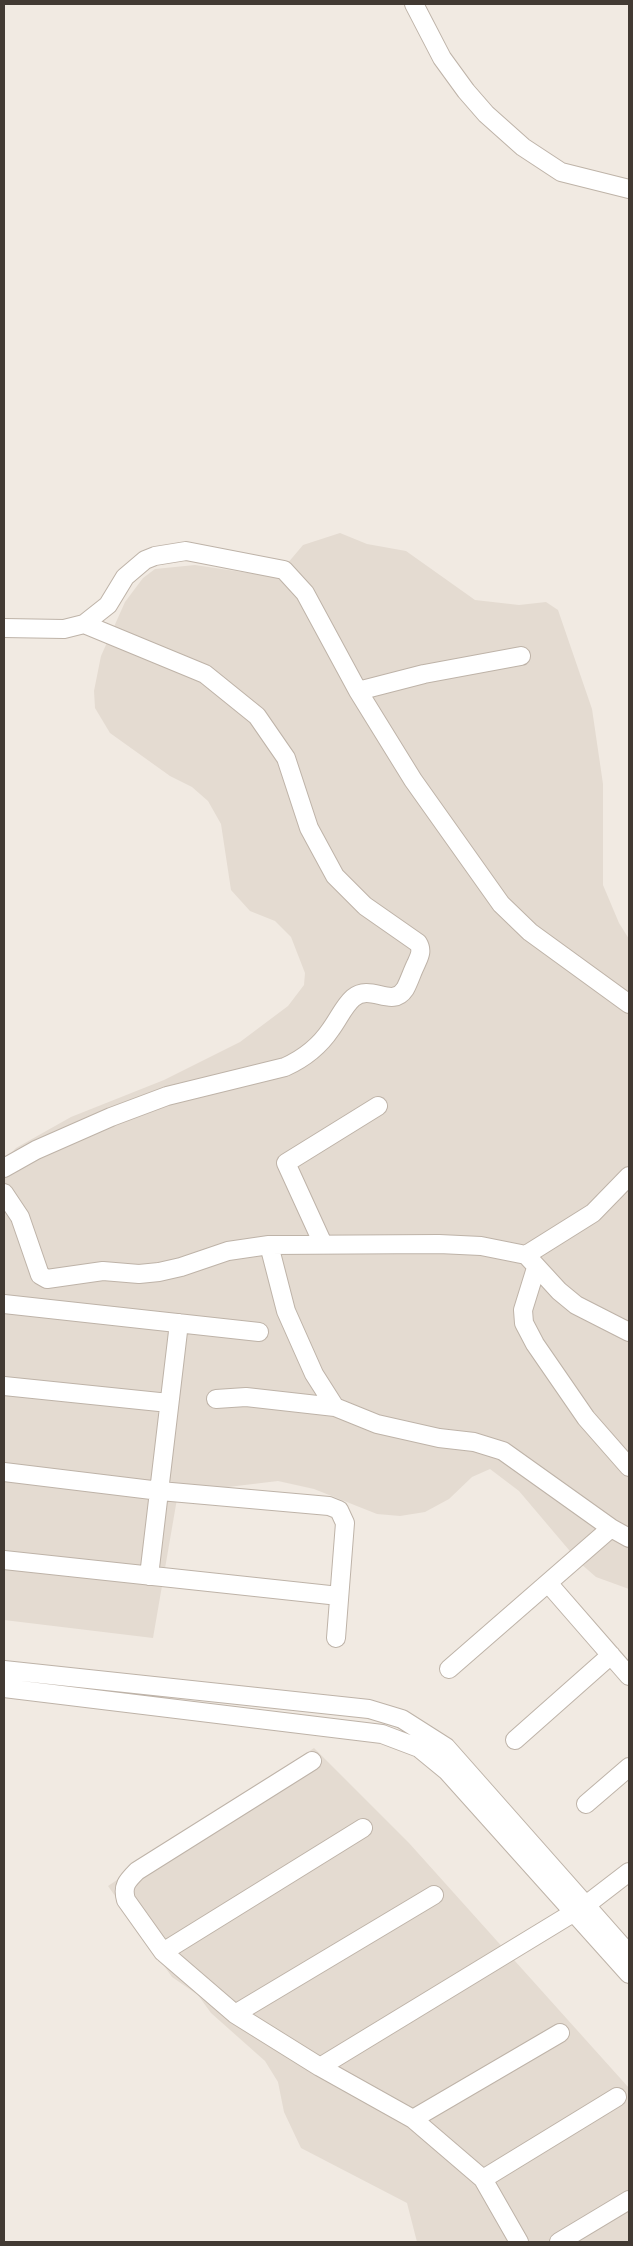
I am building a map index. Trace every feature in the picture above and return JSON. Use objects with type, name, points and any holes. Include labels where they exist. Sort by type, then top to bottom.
[{"type":"street","points":[[414,4],[442,58],[466,91],[486,114],[523,147],[561,172],[629,189]]},
{"type":"street","points":[[4,628],[64,628],[84,624],[108,605],[125,577],[145,560],[155,556],[186,551],[284,570],[305,593],[358,691],[413,780],[501,904],[530,932],[629,1004]]},
{"type":"street","points":[[4,1168],[44,1146],[111,1117],[167,1096],[285,1067],[301,1060],[311,1053],[331,1030],[345,1006],[359,993],[365,991],[389,998],[399,995],[404,990],[420,953],[418,943],[365,906],[335,876],[309,828],[286,758],[257,716],[205,674],[84,624]]},
{"type":"street","points":[[358,691],[424,674],[522,656]]},
{"type":"street","points":[[323,1244],[286,1168],[286,1163],[378,1106]]},
{"type":"street","points":[[629,1176],[593,1214],[531,1262],[523,1310],[524,1323],[535,1344],[586,1418],[629,1468]]},
{"type":"street","points":[[4,1193],[20,1217],[40,1275],[47,1279],[103,1271],[139,1274],[159,1272],[181,1267],[228,1251],[269,1245],[447,1244],[481,1246],[531,1262],[576,1304],[629,1332]]},
{"type":"street","points":[[269,1245],[290,1320],[314,1374],[335,1407]]},
{"type":"street","points":[[4,1304],[259,1332]]},
{"type":"street","points":[[149,1576],[178,1323]]},
{"type":"street","points":[[4,1386],[170,1404]]},
{"type":"street","points":[[216,1399],[246,1397],[335,1407],[377,1424],[439,1438],[474,1442],[503,1451],[611,1528],[629,1538]]},
{"type":"street","points":[[4,1472],[160,1491],[329,1506],[339,1510],[345,1523],[336,1638]]},
{"type":"street","points":[[449,1669],[611,1528]]},
{"type":"street","points":[[4,1560],[339,1596]]},
{"type":"street","points":[[548,1583],[629,1676]]},
{"type":"street","points":[[515,1740],[611,1655]]},
{"type":"street","points":[[4,1670],[369,1709],[402,1718],[446,1746],[580,1908],[629,1974]]},
{"type":"street","points":[[4,1688],[382,1734],[419,1748],[447,1772],[580,1908],[629,1954]]},
{"type":"street","points":[[312,1761],[137,1871],[127,1881],[123,1890],[126,1900],[163,1952],[235,2014],[320,2067],[413,2119],[483,2179],[519,2242]]},
{"type":"street","points":[[586,1804],[629,1767]]},
{"type":"street","points":[[163,1952],[363,1828]]},
{"type":"street","points":[[320,2067],[580,1908],[629,1872]]},
{"type":"street","points":[[235,2014],[434,1894]]},
{"type":"street","points":[[413,2119],[560,2033]]},
{"type":"street","points":[[483,2179],[618,2097]]},
{"type":"street","points":[[559,2242],[629,2200]]},
{"type":"shaded area","points":[[340,533],[367,544],[406,551],[475,600],[519,605],[546,602],[558,610],[592,709],[603,784],[603,885],[619,923],[629,939],[629,1589],[596,1577],[580,1563],[519,1491],[490,1469],[472,1477],[449,1499],[425,1512],[400,1516],[377,1514],[314,1489],[278,1481],[178,1493],[153,1638],[4,1620],[4,1160],[16,1148],[71,1117],[164,1080],[240,1042],[288,1006],[304,985],[305,973],[291,937],[275,921],[250,911],[231,890],[221,824],[208,801],[192,787],[170,776],[110,733],[95,708],[94,691],[101,656],[125,602],[143,578],[155,569],[195,565],[262,575],[287,564],[303,545]]},
{"type":"shaded area","points":[[314,1748],[409,1843],[629,2088],[629,2242],[417,2242],[407,2203],[301,2148],[284,2112],[278,2082],[265,2061],[211,2013],[198,1995],[172,1977],[108,1886]]}]
